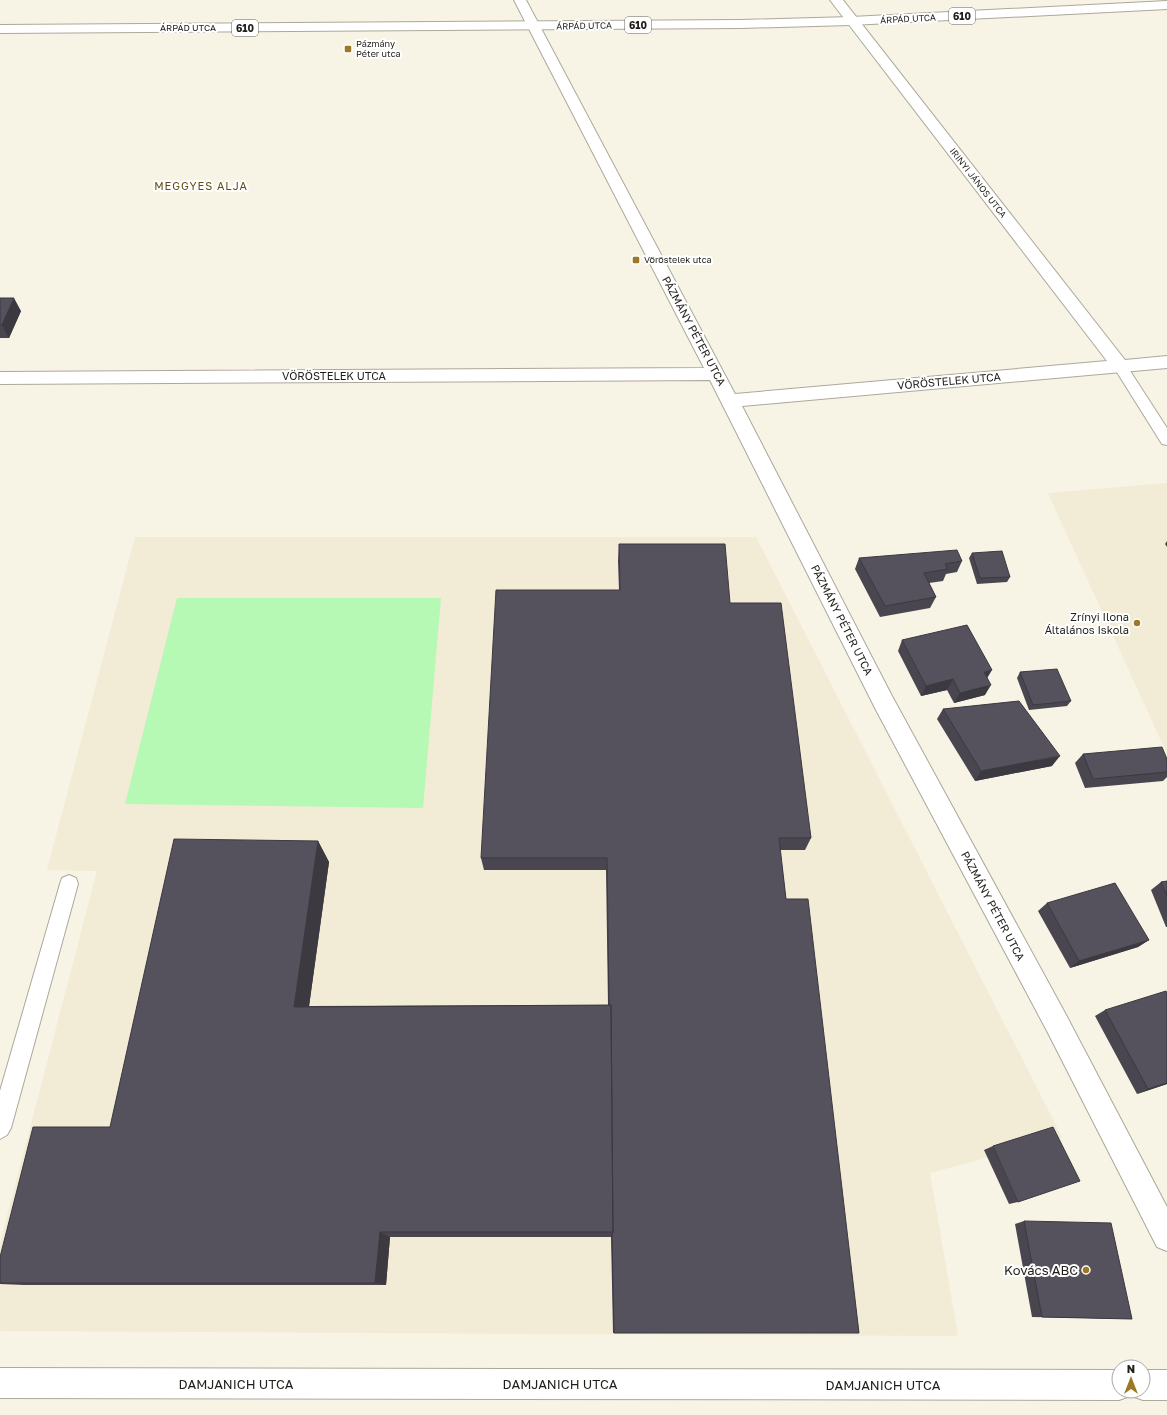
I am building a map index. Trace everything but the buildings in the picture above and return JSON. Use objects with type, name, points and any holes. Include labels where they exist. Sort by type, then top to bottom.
[{"type":"street","name":"PÁZMÁNY PÉTER UTCA","points":[[520,0],[730,401],[884,703],[1052,1015],[1167,1237]]},
{"type":"street","name":"IRINYI JÁNOS UTCA","points":[[836,0],[1120,366]]},
{"type":"street","name":"ÁRPÁD UTCA","points":[[0,29],[534,26],[851,21],[1167,5]]},
{"type":"street","name":"VÖRÖSTELEK UTCA","points":[[730,401],[1167,362]]},
{"type":"street","name":"VÖRÖSTELEK UTCA","points":[[0,378],[716,374]]},
{"type":"street","name":"DAMJANICH UTCA","points":[[0,1383],[1111,1385]]},
{"type":"street","points":[[1151,1385],[1167,1385]]},
{"type":"lane","points":[[1120,366],[1167,440]]},
{"type":"lane","points":[[0,1128],[69,884]]},
{"type":"shaded area","name":"Zrínyi Ilona Általános Iskola","points":[[1167,483],[1167,754],[1048,493]]},
{"type":"shaded area","points":[[135,537],[756,537],[1062,1137],[930,1173],[958,1336],[0,1331],[0,1243],[97,871],[47,870]]},
{"type":"green space","points":[[177,598],[441,598],[423,808],[125,804]]},
{"type":"place","name":"Pázmány Péter utca","points":[[348,49]]},
{"type":"place","name":"Vöröstelek utca","points":[[636,260]]},
{"type":"place","name":"Zrínyi Ilona Általános Iskola","points":[[1137,623]]},
{"type":"place","name":"Kovács ABC","points":[[1086,1270]]},
{"type":"district","name":"MEGGYES ALJA","points":[[201,186]]}]
